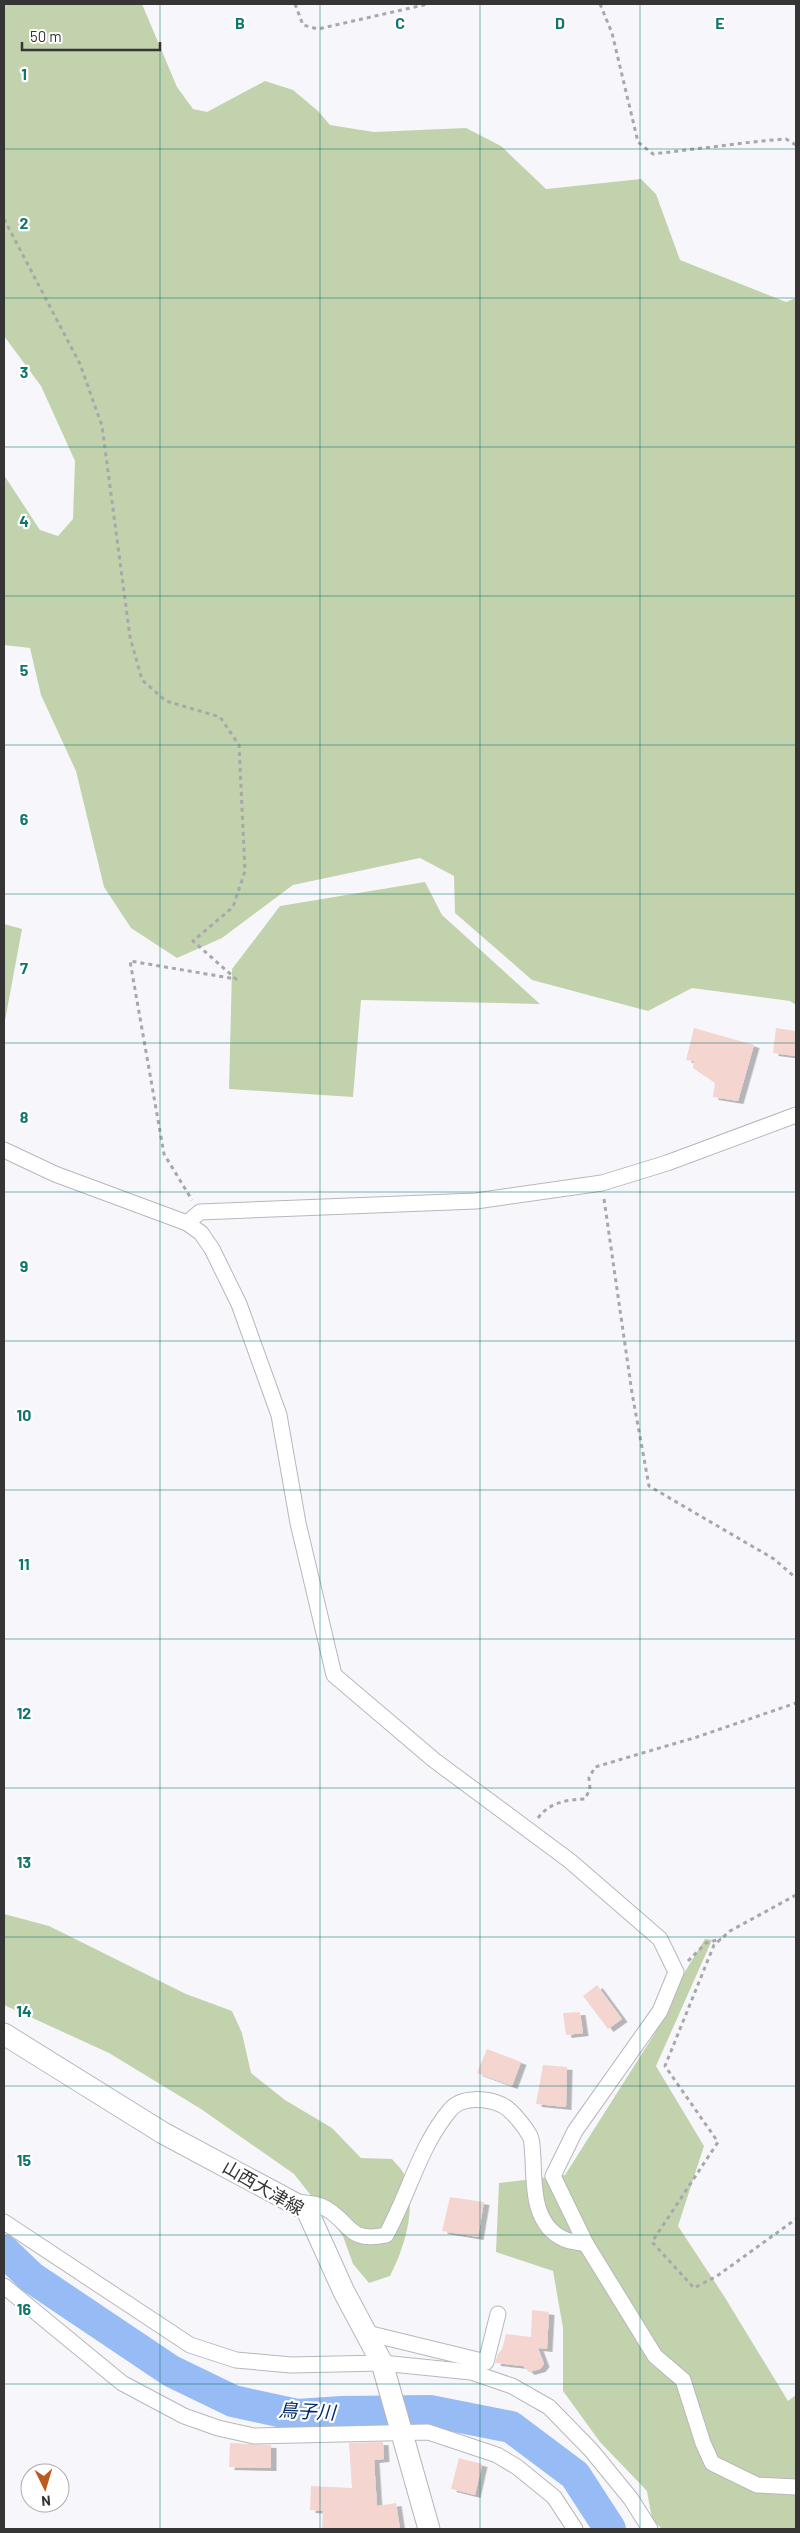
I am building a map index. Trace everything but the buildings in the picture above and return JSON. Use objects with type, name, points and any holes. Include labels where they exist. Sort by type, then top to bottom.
[{"type":"main road","name":"山西大津線","points":[[4,2034],[163,2133],[306,2210],[344,2292],[384,2368],[429,2529]]},
{"type":"street","points":[[187,1223],[200,1212],[476,1201],[602,1183],[667,1163],[796,1116]]},
{"type":"street","points":[[4,1150],[55,1174],[187,1223],[201,1233],[212,1249],[239,1304],[279,1416],[298,1523],[334,1675],[434,1760],[570,1861],[660,1939],[676,1972],[660,2011],[575,2131],[553,2176],[586,2244],[655,2356],[683,2380],[703,2443],[712,2463],[757,2485],[796,2487]]},
{"type":"street","points":[[288,2200],[321,2205],[357,2234],[369,2239],[386,2235],[421,2157],[451,2108],[460,2101],[484,2100],[503,2106],[531,2137],[534,2194],[540,2212],[549,2228],[564,2239],[586,2244]]},
{"type":"street","points":[[4,2222],[190,2345],[245,2361],[291,2365],[471,2372],[512,2386],[549,2407],[591,2450],[630,2499],[650,2529]]},
{"type":"street","points":[[4,2286],[122,2383],[184,2416],[218,2428],[254,2436],[401,2429],[428,2432],[504,2459],[517,2467],[554,2497],[575,2529]]},
{"type":"street","points":[[367,2333],[486,2362],[498,2314]]},
{"type":"path","points":[[295,4],[303,25],[318,29],[428,4]]},
{"type":"path","points":[[600,4],[612,33],[638,142],[653,154],[786,139],[796,145]]},
{"type":"path","points":[[4,219],[80,364],[102,426],[130,637],[142,680],[166,701],[220,717],[239,745],[245,871],[233,907],[193,941],[236,979],[130,961],[164,1154],[200,1212]]},
{"type":"path","points":[[602,1183],[632,1393],[649,1486],[774,1558],[796,1578]]},
{"type":"path","points":[[529,1831],[545,1810],[564,1800],[585,1799],[590,1789],[588,1778],[595,1767],[697,1737],[796,1703]]},
{"type":"path","points":[[796,1895],[730,1931],[714,1946],[665,2066],[718,2142],[652,2242],[694,2288],[717,2276],[796,2219]]},
{"type":"path","points":[[676,1972],[706,1943],[722,1939]]},
{"type":"green space","points":[[4,4],[142,4],[177,87],[193,109],[207,112],[265,81],[293,90],[318,111],[330,125],[374,132],[466,128],[501,146],[546,189],[641,179],[656,194],[680,260],[786,302],[796,298],[796,1005],[790,1001],[692,988],[648,1011],[532,980],[455,913],[454,876],[420,858],[293,885],[222,938],[177,958],[131,928],[104,887],[76,771],[41,695],[30,648],[4,645],[4,475],[40,530],[58,536],[73,519],[75,461],[41,386],[4,336]]},
{"type":"green space","points":[[425,882],[442,915],[540,1004],[361,1000],[353,1097],[229,1089],[232,969],[280,906]]},
{"type":"green space","points":[[4,924],[22,929],[4,1026]]},
{"type":"green space","points":[[4,1914],[49,1926],[186,1994],[232,2011],[242,2033],[251,2073],[285,2100],[332,2128],[361,2158],[392,2159],[403,2172],[408,2186],[410,2212],[405,2239],[390,2276],[369,2283],[353,2264],[343,2236],[294,2174],[201,2109],[109,2053],[4,2005]]},
{"type":"green space","points":[[705,1939],[712,1940],[656,2066],[704,2146],[678,2226],[724,2296],[788,2401],[796,2395],[796,2529],[662,2529],[652,2519],[647,2491],[600,2442],[563,2391],[563,2328],[553,2271],[496,2252],[499,2183],[565,2175],[655,2033],[673,1991]]},
{"type":"waterway","name":"鳥子川","points":[[4,2251],[31,2277],[171,2371],[233,2401],[297,2415],[342,2412],[430,2411],[511,2427],[575,2475],[610,2529]]},
{"type":"waterway","name":"鳥子川","points":[[602,2529],[605,2522]]}]
